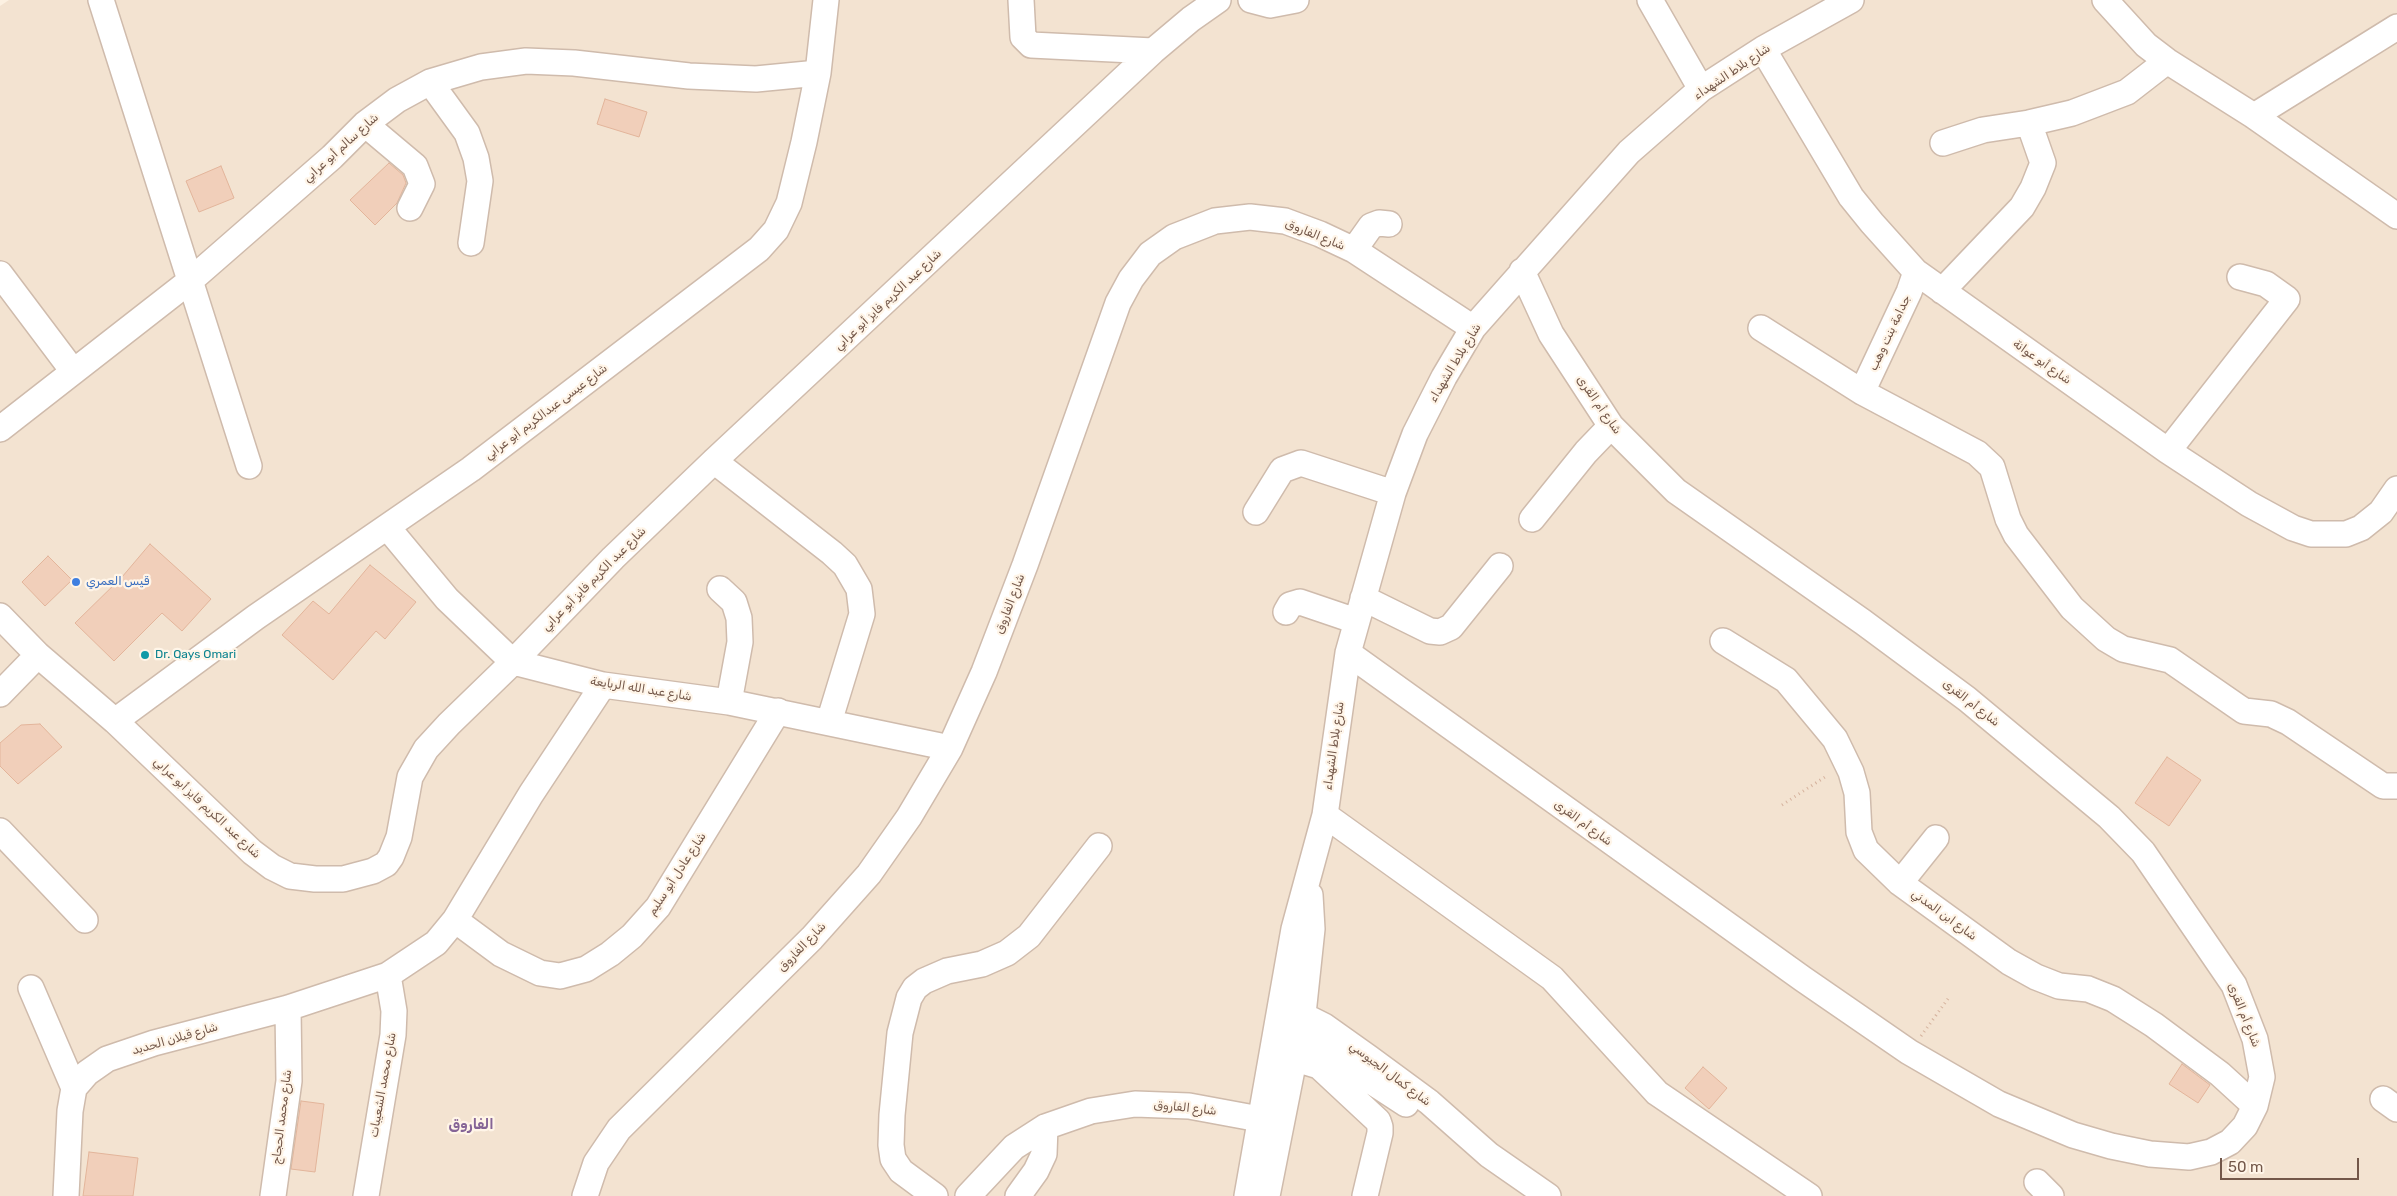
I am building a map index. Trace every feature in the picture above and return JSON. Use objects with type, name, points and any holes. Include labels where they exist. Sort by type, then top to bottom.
[{"type":"street","points":[[101,0],[249,466]]},
{"type":"street","name":"شارع عيسى عبدالكريم أبو عرابي","points":[[115,721],[256,617],[388,528],[471,469],[759,249],[776,230],[789,203],[818,73],[826,0]]},
{"type":"street","points":[[1021,0],[1023,37],[1031,45],[1153,51]]},
{"type":"street","name":"شارع عبد الكريم فايز أبو عرابي","points":[[0,616],[38,655],[115,721],[252,852],[272,867],[290,876],[315,880],[343,878],[373,871],[386,864],[391,857],[399,837],[410,777],[426,749],[614,558],[714,461],[1153,51],[1191,19],[1218,0]]},
{"type":"street","points":[[1251,0],[1270,6],[1296,0]]},
{"type":"street","points":[[1650,0],[1702,90]]},
{"type":"street","name":"شارع بلاط الشهداء","points":[[1248,1196],[1290,1043],[1292,1009],[1312,930],[1312,903],[1308,882],[1325,815],[1348,653],[1393,493],[1415,434],[1444,377],[1474,328],[1522,271],[1629,152],[1702,90],[1763,49],[1851,0]]},
{"type":"street","points":[[2105,0],[2146,46],[2254,116],[2397,216]]},
{"type":"street","points":[[2254,116],[2397,27]]},
{"type":"street","name":"شارع أبو عوانة","points":[[1763,49],[1851,197],[1872,224],[1916,272],[2168,452],[2249,504],[2293,528],[2311,534],[2346,534],[2389,518],[2397,488]]},
{"type":"street","name":"شارع سالم أبو عرابي","points":[[0,429],[191,280],[332,157],[365,124],[397,100],[430,82],[481,67],[526,61],[574,63],[689,76],[756,79],[818,73]]},
{"type":"street","points":[[1943,143],[1984,130],[2029,123],[2072,113],[2127,92],[2167,61]]},
{"type":"street","points":[[430,82],[467,133],[476,158],[480,181],[471,243]]},
{"type":"street","points":[[1942,291],[2022,207],[2033,188],[2043,163],[2029,123]]},
{"type":"street","points":[[365,124],[415,166],[422,184],[410,208]]},
{"type":"street","name":"شارع الفاروق","points":[[585,1196],[596,1162],[619,1129],[812,938],[869,874],[909,817],[950,748],[984,672],[1055,483],[1112,317],[1131,279],[1150,254],[1174,237],[1215,221],[1250,217],[1283,230],[1320,234],[1354,250],[1474,328]]},
{"type":"street","points":[[1354,250],[1371,226],[1379,223],[1389,224]]},
{"type":"street","name":"شارع أم القرى","points":[[1348,653],[1629,856],[1909,1052],[1982,1095],[2036,1121],[2111,1146],[2150,1154],[2189,1158],[2211,1152],[2235,1136],[2245,1126],[2255,1106],[2262,1078],[2260,1056],[2234,985],[2143,852],[2109,817],[1966,699],[1863,622],[1676,491],[1610,426],[1551,334],[1522,271]]},
{"type":"street","name":"جدامة بنت وهب","points":[[1862,392],[1906,300],[1916,272]]},
{"type":"street","points":[[0,274],[73,371]]},
{"type":"street","points":[[2168,452],[2287,299],[2266,284],[2240,278]]},
{"type":"street","points":[[1762,328],[1862,392],[1977,454],[1992,467],[2008,519],[2016,535],[2072,608],[2106,639],[2123,648],[2170,660],[2244,711],[2271,714],[2288,722],[2383,786],[2397,786]]},
{"type":"street","points":[[1532,519],[1586,452],[1610,426]]},
{"type":"street","points":[[714,461],[832,552],[845,565],[859,589],[862,614],[829,722]]},
{"type":"street","points":[[1256,512],[1282,470],[1301,463],[1393,493]]},
{"type":"street","name":"شارع عبد الله الربايعة","points":[[388,528],[447,599],[513,662],[603,685],[729,702],[950,748]]},
{"type":"street","points":[[1286,612],[1290,605],[1300,602],[1359,609],[1430,631],[1440,632],[1451,627],[1500,566]]},
{"type":"street","points":[[720,590],[734,602],[739,618],[740,642],[729,702]]},
{"type":"street","name":"شارع ابن المدني","points":[[1722,641],[1786,680],[1835,739],[1851,772],[1858,792],[1859,832],[1866,850],[1900,882],[2009,962],[2036,977],[2060,986],[2088,989],[2105,996],[2154,1025],[2220,1074],[2255,1106]]},
{"type":"street","points":[[0,694],[38,655]]},
{"type":"street","points":[[388,975],[436,943],[455,920],[531,794],[603,685]]},
{"type":"street","name":"شارع عادل أبو سليم","points":[[455,920],[500,954],[540,972],[560,976],[586,969],[610,954],[632,936],[658,907],[778,711]]},
{"type":"street","points":[[1325,815],[1552,978],[1657,1092],[1809,1196]]},
{"type":"street","points":[[0,831],[85,920]]},
{"type":"street","points":[[1900,882],[1936,838]]},
{"type":"street","points":[[935,1196],[901,1171],[893,1158],[891,1145],[900,1034],[909,998],[914,988],[924,981],[947,971],[982,964],[1007,953],[1028,936],[1100,846]]},
{"type":"street","name":"شارع قبلان الحديد","points":[[74,1088],[87,1073],[107,1059],[154,1043],[288,1008],[388,975]]},
{"type":"street","name":"شارع محمد الشعيبات","points":[[366,1196],[393,1035],[394,1011],[388,975]]},
{"type":"street","points":[[31,988],[74,1088],[70,1111],[66,1196]]},
{"type":"street","name":"شارع محمد الحجاج","points":[[272,1196],[289,1081],[288,1008]]},
{"type":"street","name":"شارع كمال الجيوسي","points":[[1292,1009],[1370,1058],[1422,1097],[1489,1155],[1548,1196]]},
{"type":"street","points":[[1290,1043],[1319,1066],[1378,1121],[1380,1133],[1365,1196]]},
{"type":"street","name":"شارع كمال الجيوسي","points":[[1290,1043],[1337,1059],[1457,1138],[1489,1155]]},
{"type":"street","name":"شارع الفاروق","points":[[968,1196],[1014,1147],[1045,1127],[1091,1111],[1134,1104],[1189,1106],[1270,1121]]},
{"type":"street","name":"شارع بلاط الشهداء","points":[[1267,1196],[1270,1121]]},
{"type":"street","points":[[1018,1196],[1036,1171],[1044,1154],[1045,1127]]},
{"type":"path","points":[[1782,804],[1833,772],[1851,772]]},
{"type":"path","points":[[1909,1052],[1950,996]]},
{"type":"shaded area","points":[[9,0],[2397,0],[2397,1196],[0,1196],[0,6]]},
{"type":"building","points":[[605,99],[647,112],[639,137],[597,124]]},
{"type":"building","points":[[389,163],[403,175],[406,183],[397,203],[375,225],[350,200]]},
{"type":"building","points":[[221,166],[234,198],[199,212],[186,181]]},
{"type":"building","points":[[150,544],[211,599],[182,631],[162,613],[114,661],[75,623],[122,577]]},
{"type":"building","points":[[48,556],[72,580],[45,606],[22,582]]},
{"type":"building","points":[[370,565],[416,602],[385,639],[376,631],[333,680],[282,635],[313,601],[329,614]]},
{"type":"building","points":[[40,724],[62,747],[18,784],[0,766],[0,743],[21,725]]},
{"type":"building","points":[[2167,757],[2201,780],[2169,826],[2135,803]]},
{"type":"building","points":[[2182,1064],[2210,1085],[2198,1103],[2169,1084]]},
{"type":"building","points":[[1703,1067],[1727,1088],[1709,1109],[1685,1088]]},
{"type":"building","points":[[301,1101],[324,1104],[315,1172],[291,1169]]},
{"type":"building","points":[[89,1152],[138,1158],[133,1196],[83,1196]]},
{"type":"place","name":"قيس العمري","points":[[76,582]]},
{"type":"place","name":"Dr. Qays Omari","points":[[145,655]]},
{"type":"district","name":"الفاروق","points":[[471,1125]]}]
